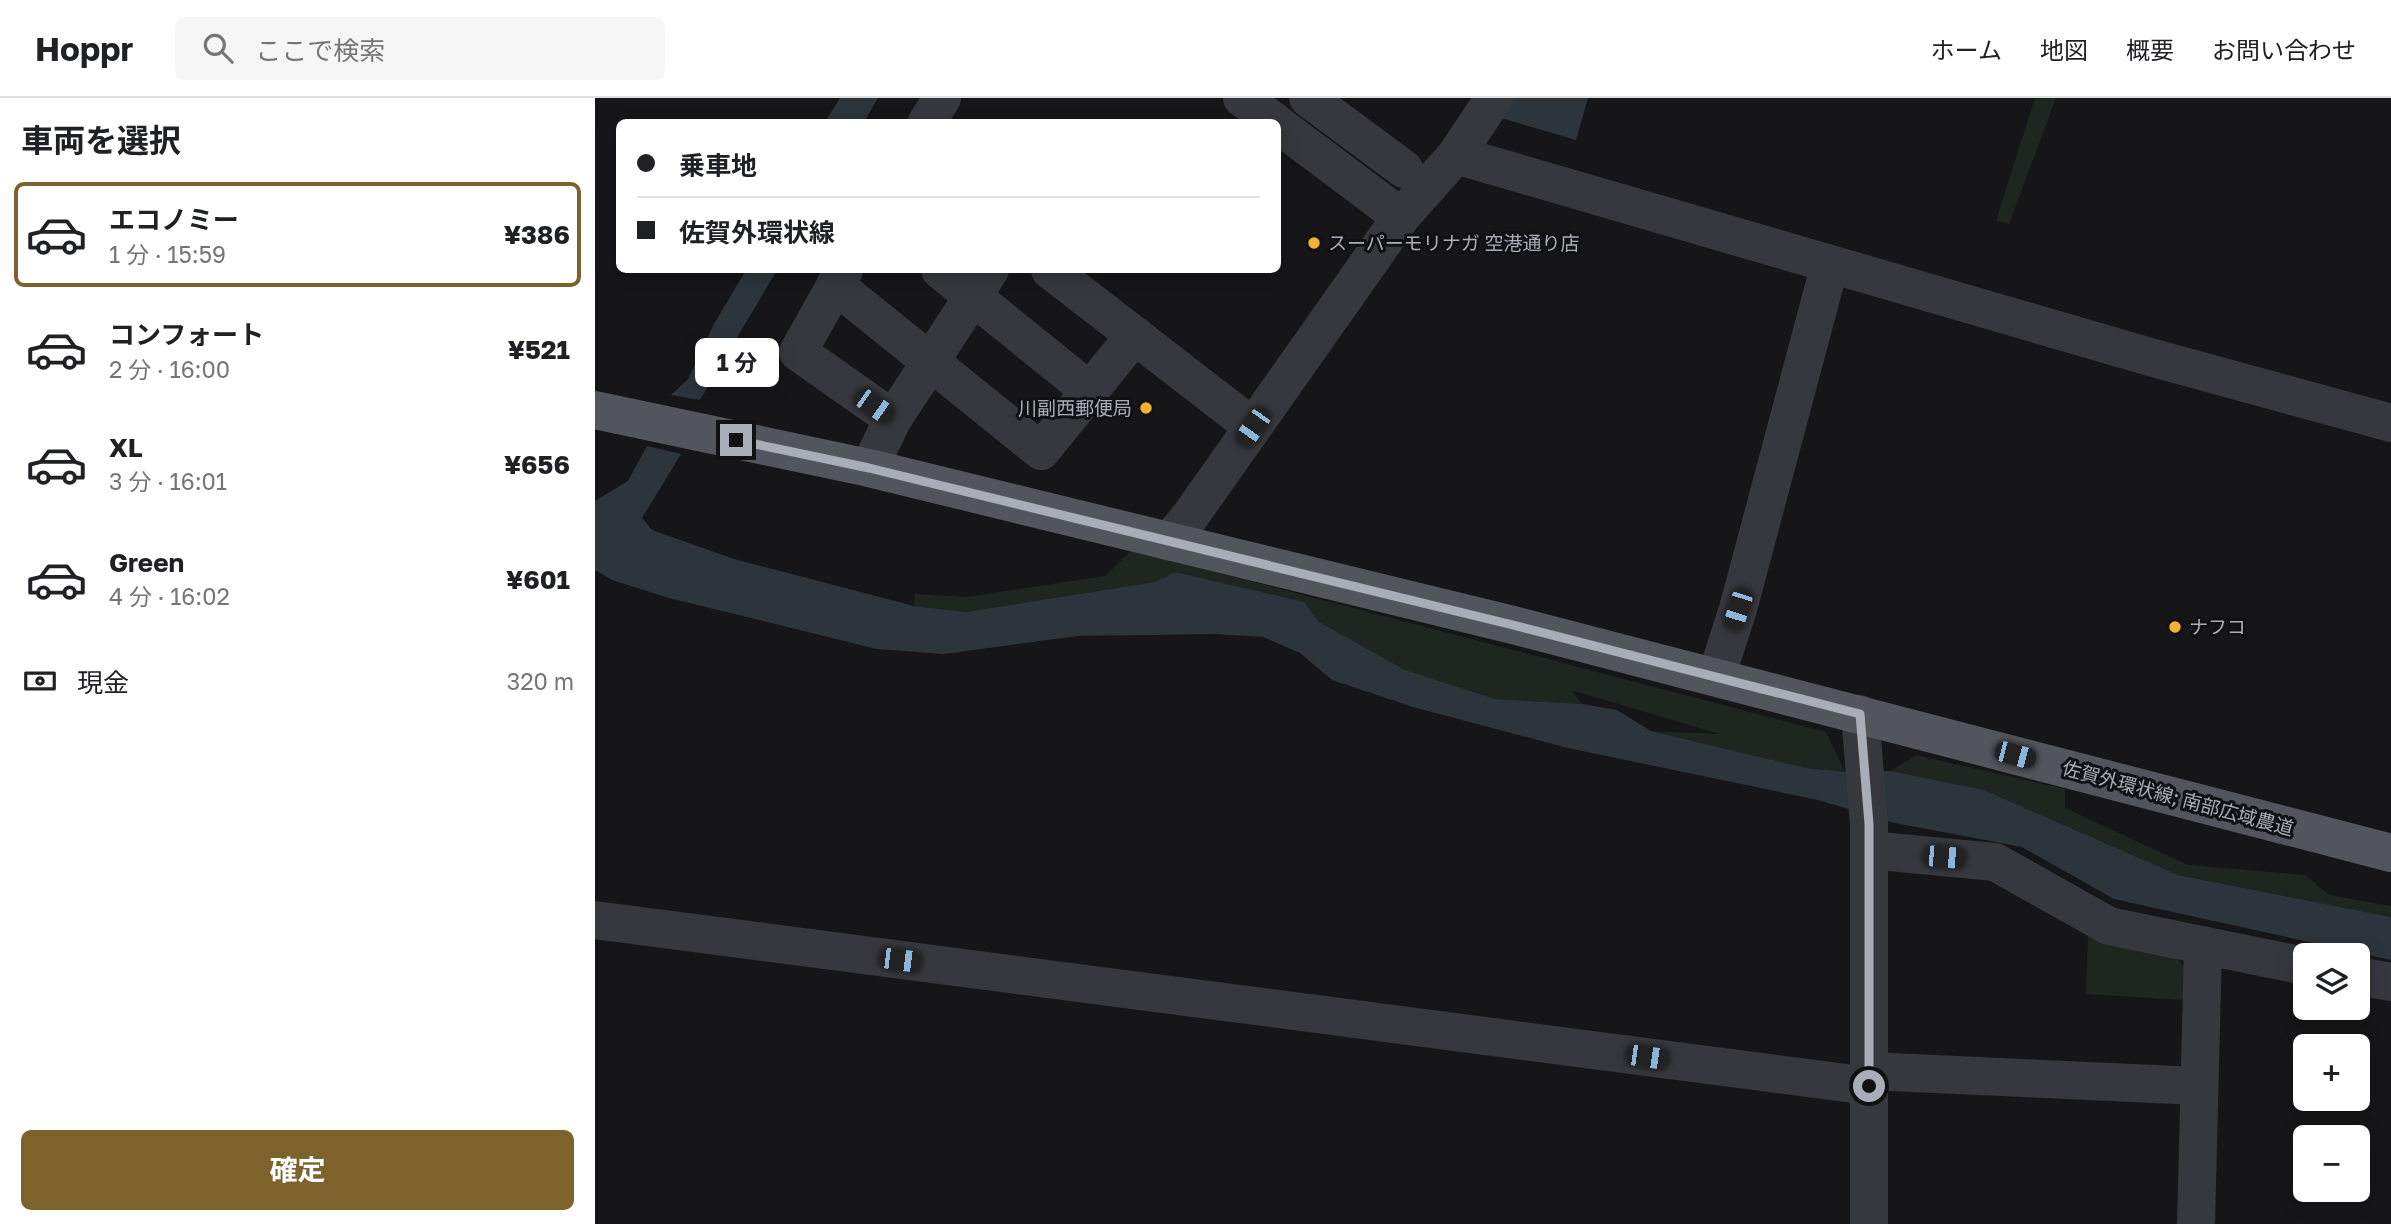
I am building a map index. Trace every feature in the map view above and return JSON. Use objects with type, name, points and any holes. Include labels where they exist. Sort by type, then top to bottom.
[{"type":"main road","name":"佐賀外環状線; 南部広域農道","points":[[595,410],[869,468],[1716,677],[2391,853]]},
{"type":"street","points":[[929,119],[942,98]]},
{"type":"street","points":[[1243,98],[1271,119]]},
{"type":"street","points":[[1308,98],[1404,169]]},
{"type":"street","points":[[1169,542],[1401,217],[1455,155],[1494,98]]},
{"type":"street","points":[[1281,127],[1401,217]]},
{"type":"street","points":[[1455,155],[2391,423]]},
{"type":"street","points":[[1716,677],[1741,597],[1830,264]]},
{"type":"street","points":[[950,273],[982,283],[1090,391]]},
{"type":"street","points":[[1054,273],[1253,427]]},
{"type":"street","points":[[893,419],[798,352],[839,277],[931,363],[1041,451],[1135,335]]},
{"type":"street","points":[[869,468],[893,419],[982,283]]},
{"type":"street","points":[[1860,714],[1869,837],[1868,1224]]},
{"type":"street","points":[[1869,837],[1994,862],[2109,926],[2293,964]]},
{"type":"street","points":[[595,920],[1869,1078],[2199,1086]]},
{"type":"street","points":[[2196,1224],[2203,947]]},
{"type":"street","points":[[2370,978],[2391,982]]},
{"type":"shaded area","points":[[840,98],[878,98],[866,119],[827,119]]},
{"type":"shaded area","points":[[1506,98],[1588,98],[1576,140],[1494,116]]},
{"type":"shaded area","points":[[2035,98],[2056,98],[2009,224],[1996,220]]},
{"type":"shaded area","points":[[744,273],[775,273],[700,400],[671,395],[688,379],[714,324]]},
{"type":"shaded area","points":[[647,446],[681,454],[642,518],[652,530],[734,559],[914,606],[966,612],[1154,582],[1176,572],[1304,602],[1319,622],[1405,670],[1495,699],[1582,704],[1617,710],[1651,731],[1806,768],[1845,772],[1891,771],[1984,790],[2178,875],[2391,917],[2391,960],[2370,955],[2370,943],[2314,943],[2114,899],[2022,847],[1895,823],[1818,800],[1568,748],[1413,707],[1332,680],[1300,653],[1263,637],[1214,634],[1078,636],[944,654],[877,649],[669,598],[612,580],[595,570],[595,501],[628,481]]},
{"type":"shaded area","points":[[1132,550],[1826,732],[1845,772],[1806,768],[1651,731],[1720,734],[1571,690],[1582,704],[1495,699],[1405,670],[1319,622],[1303,602],[1176,572],[1154,582],[966,612],[914,606],[915,594],[967,597],[1105,576]]},
{"type":"shaded area","points":[[1916,755],[2065,789],[2065,808],[2188,865],[2305,875],[2329,895],[2391,906],[2391,917],[2178,875],[1984,790],[1891,771]]},
{"type":"shaded area","points":[[2088,933],[2177,958],[2184,966],[2184,1000],[2086,994]]},
{"type":"place","name":"スーパーモリナガ 空港通り店","points":[[1314,243]]},
{"type":"place","name":"川副西郵便局","points":[[1146,408]]},
{"type":"place","name":"ナフコ","points":[[2175,627]]},
{"type":"route","points":[[736,440],[869,468],[1513,625],[1860,714],[1869,824],[1869,1086]]}]
